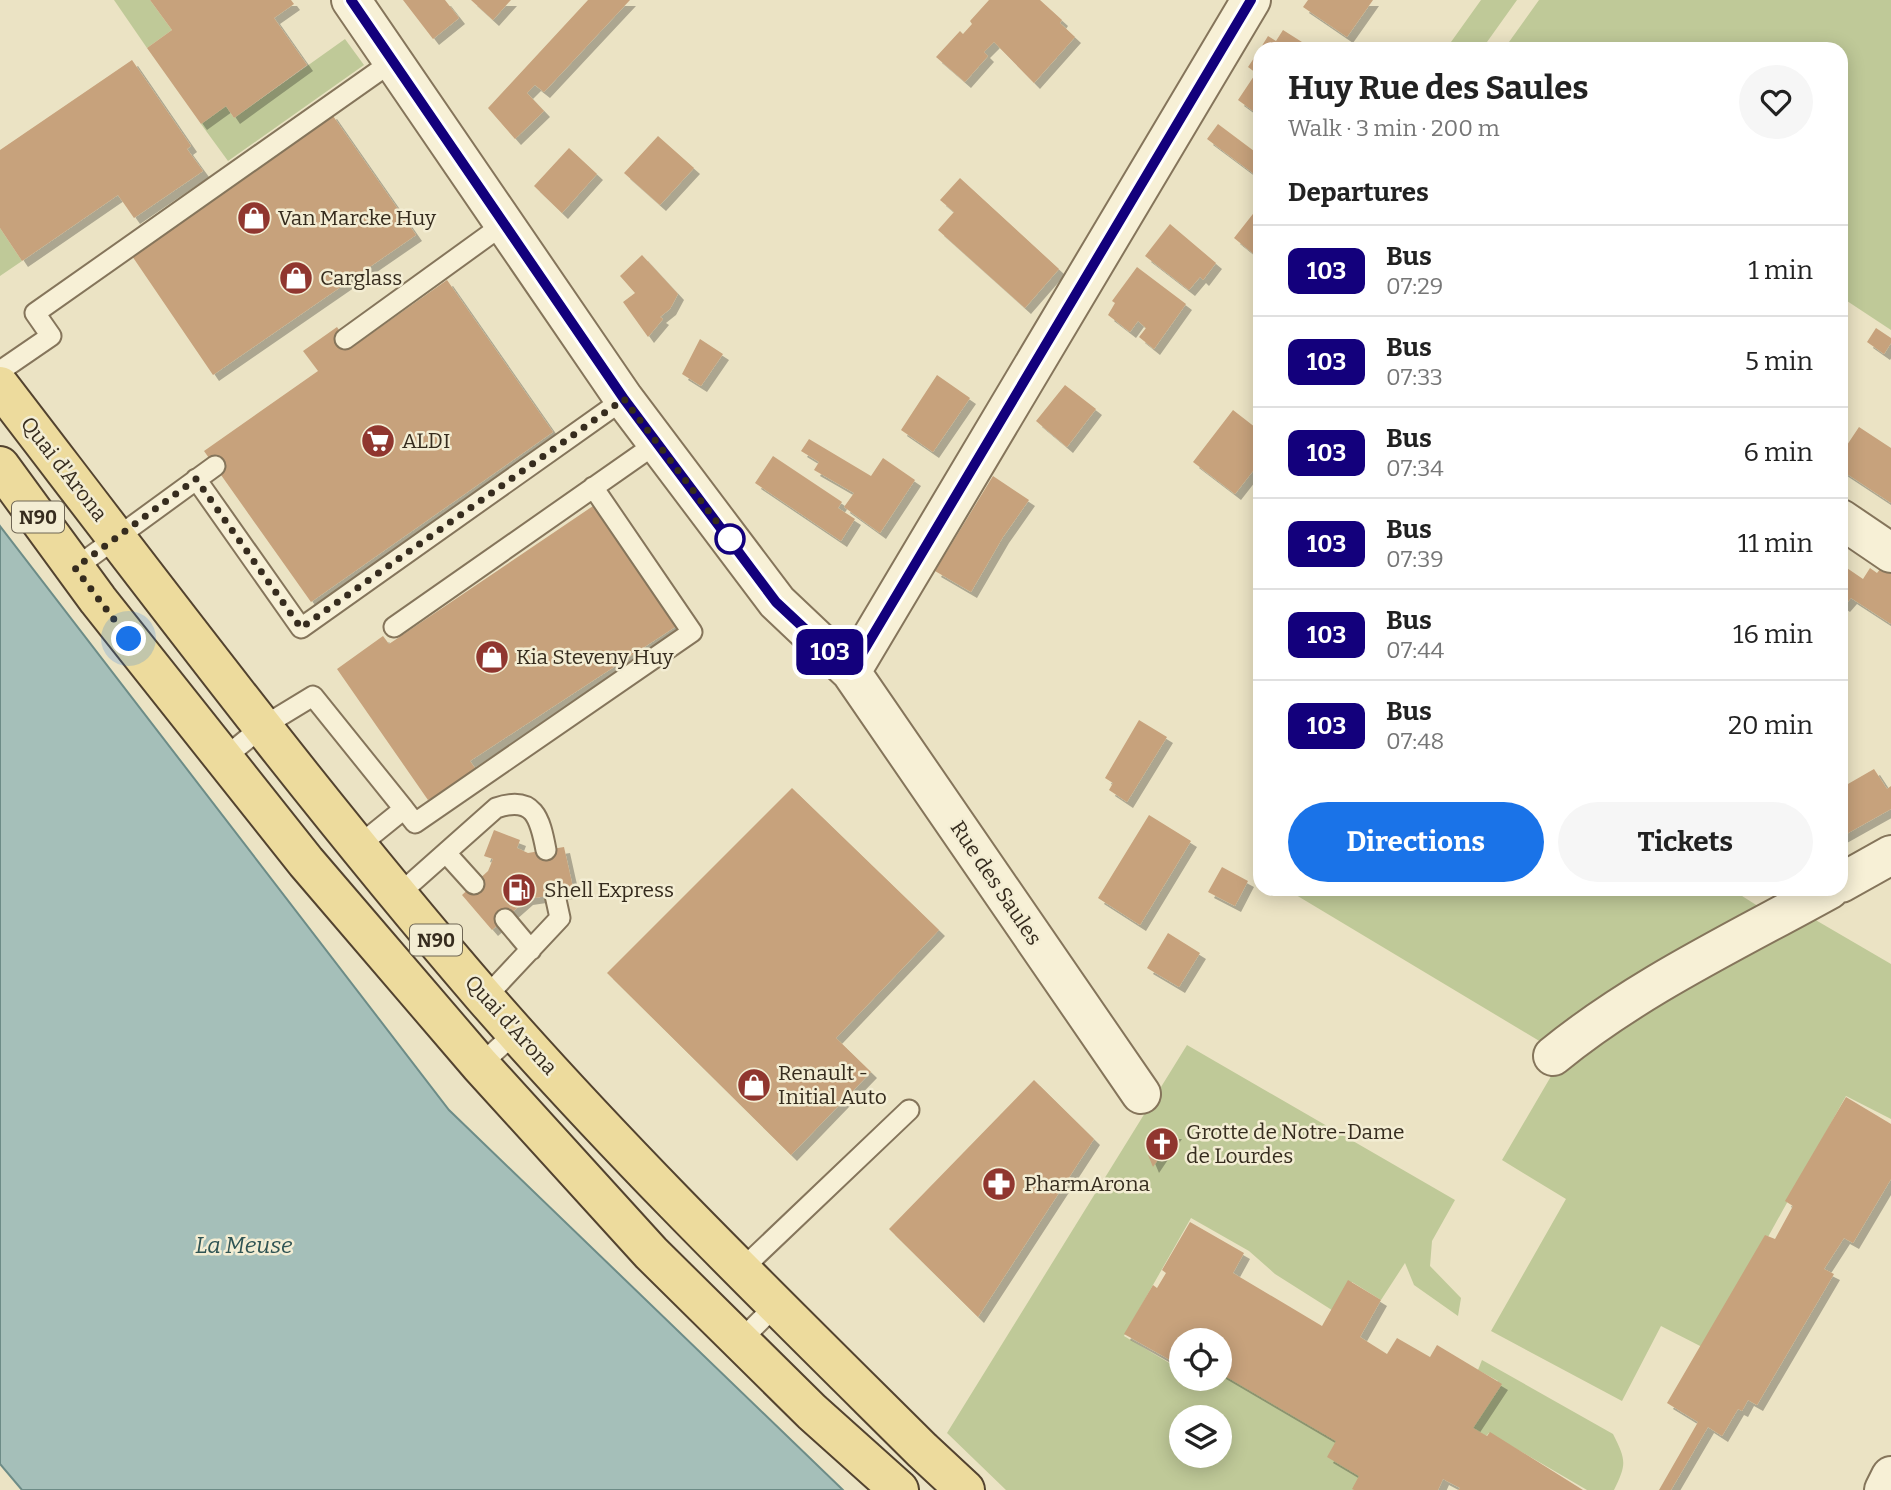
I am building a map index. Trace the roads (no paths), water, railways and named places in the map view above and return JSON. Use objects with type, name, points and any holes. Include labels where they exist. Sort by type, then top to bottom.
[{"type":"main road","name":"Quai d'Arona","points":[[0,386],[357,847],[485,998],[643,1171],[965,1490]]},
{"type":"main road","name":"N90","points":[[0,466],[75,568],[306,862],[480,1065],[651,1253],[812,1412],[899,1490]]},
{"type":"street","name":"Rue des Saules","points":[[351,0],[624,399],[776,602],[851,672],[1141,1094]]},
{"type":"street","points":[[851,672],[1251,0]]},
{"type":"street","points":[[1848,525],[1891,554]]},
{"type":"street","points":[[1848,879],[1891,855]]},
{"type":"street","points":[[1553,1056],[1623,1004],[1817,896]]},
{"type":"street","points":[[1884,1490],[1891,1476]]},
{"type":"lane","points":[[0,371],[51,336],[35,313],[393,61]]},
{"type":"lane","points":[[345,339],[504,224]]},
{"type":"lane","points":[[196,479],[301,628],[624,399]]},
{"type":"lane","points":[[394,627],[657,443]]},
{"type":"lane","points":[[75,568],[215,466]]},
{"type":"lane","points":[[224,758],[262,727],[313,696],[415,823],[692,632],[593,487]]},
{"type":"lane","points":[[398,895],[496,808],[510,803],[524,805],[534,811],[541,824],[546,850]]},
{"type":"lane","points":[[357,847],[404,809]]},
{"type":"lane","points":[[446,852],[474,884]]},
{"type":"lane","points":[[485,998],[560,918],[555,895]]},
{"type":"lane","points":[[505,919],[531,950]]},
{"type":"lane","points":[[480,1065],[516,1032]]},
{"type":"lane","points":[[741,1270],[909,1110]]},
{"type":"lane","points":[[740,1341],[776,1305]]},
{"type":"water","name":"La Meuse","points":[[0,526],[449,1110],[843,1490],[22,1490],[0,1464]]},
{"type":"place","name":"Van Marcke Huy","points":[[254,218]]},
{"type":"place","name":"Carglass","points":[[296,278]]},
{"type":"place","name":"ALDI","points":[[378,441]]},
{"type":"place","name":"Kia Steveny Huy","points":[[492,657]]},
{"type":"place","name":"Shell Express","points":[[519,890]]},
{"type":"place","name":"Renault - Initial Auto","points":[[754,1085]]},
{"type":"place","name":"Grotte de Notre-Dame de Lourdes","points":[[1162,1144]]},
{"type":"place","name":"PharmArona","points":[[999,1184]]}]
